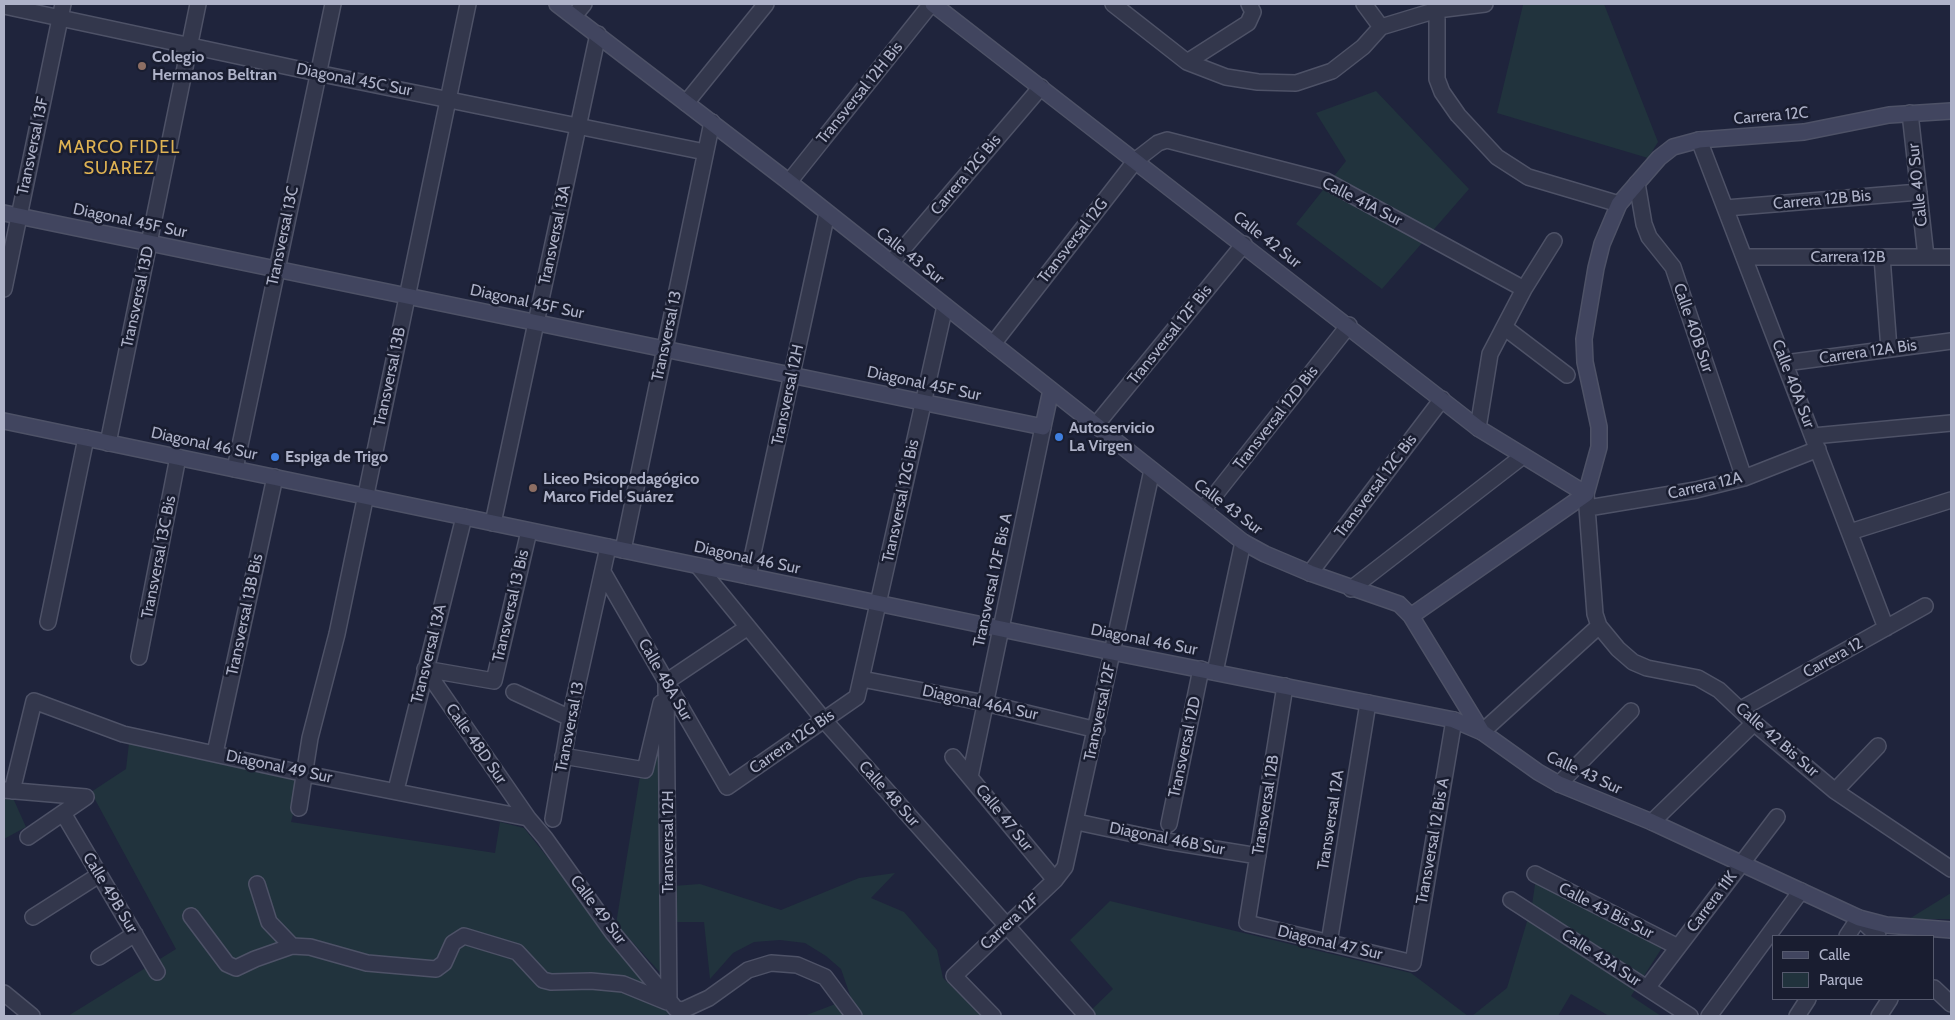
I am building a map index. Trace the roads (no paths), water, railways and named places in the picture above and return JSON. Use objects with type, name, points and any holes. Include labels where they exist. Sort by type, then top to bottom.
[{"type":"street","name":"Transversal 13D","points":[[108,443],[198,4]]},
{"type":"street","name":"Transversal 13C","points":[[235,469],[332,4]]},
{"type":"street","name":"Transversal 13B","points":[[299,808],[306,774],[310,738],[336,634],[468,4]]},
{"type":"street","name":"Calle 43 Sur","points":[[557,4],[789,182],[1243,542],[1310,573],[1399,604],[1411,616],[1482,732],[1538,772],[1559,784],[1652,822],[1859,918],[1886,925],[1951,930]]},
{"type":"street","points":[[574,16],[584,4]]},
{"type":"street","points":[[686,102],[766,4]]},
{"type":"street","name":"Calle 42 Sur","points":[[932,4],[1136,160],[1478,428],[1523,456],[1587,501]]},
{"type":"street","name":"Transversal 12H Bis","points":[[789,182],[932,4]]},
{"type":"street","points":[[1113,4],[1187,62],[1226,77],[1258,82],[1296,83],[1332,71],[1363,47],[1381,27],[1437,10],[1485,4]]},
{"type":"street","points":[[1187,62],[1248,23],[1253,12],[1250,4]]},
{"type":"street","points":[[1364,4],[1381,27]]},
{"type":"street","name":"Diagonal 45C Sur","points":[[4,6],[61,11],[189,46],[705,152]]},
{"type":"street","points":[[1437,10],[1437,79],[1442,92],[1458,115],[1497,157],[1528,176],[1618,204],[1602,244],[1587,311],[1584,338],[1585,362],[1599,427],[1599,447],[1587,501],[1593,604],[1599,626],[1482,732]]},
{"type":"street","name":"Transversal 13F","points":[[4,289],[61,11]]},
{"type":"street","name":"Transversal 13A","points":[[493,523],[598,34]]},
{"type":"street","name":"Carrera 12G Bis","points":[[891,263],[1041,87]]},
{"type":"street","name":"Carrera 12C","points":[[1618,204],[1659,158],[1673,147],[1699,140],[1804,132],[1889,115],[1951,110]]},
{"type":"street","name":"Calle 40 Sur","points":[[1910,113],[1926,257]]},
{"type":"street","name":"Transversal 13","points":[[623,550],[712,122]]},
{"type":"street","name":"Calle 40A Sur","points":[[1699,140],[1886,628]]},
{"type":"street","name":"Calle 41A Sur","points":[[1158,143],[1172,142],[1326,180],[1524,289]]},
{"type":"street","name":"Transversal 12G","points":[[993,344],[1136,160],[1158,143]]},
{"type":"street","name":"Calle 40B Sur","points":[[1637,183],[1644,224],[1650,238],[1673,267],[1744,478]]},
{"type":"street","name":"Carrera 12B Bis","points":[[1726,208],[1919,192]]},
{"type":"street","name":"Diagonal 45F Sur","points":[[4,213],[1044,426]]},
{"type":"street","name":"Transversal 12H","points":[[748,576],[827,213]]},
{"type":"street","points":[[1478,428],[1490,354],[1524,289],[1554,242]]},
{"type":"street","name":"Transversal 12F Bis","points":[[1096,425],[1244,244]]},
{"type":"street","name":"Carrera 12B","points":[[1744,257],[1951,257]]},
{"type":"street","points":[[1882,257],[1888,349]]},
{"type":"street","name":"Transversal 12G Bis","points":[[858,697],[945,306]]},
{"type":"street","name":"Transversal 12D Bis","points":[[1202,510],[1349,326]]},
{"type":"street","points":[[1504,327],[1567,375]]},
{"type":"street","name":"Carrera 12A Bis","points":[[1785,363],[1951,341]]},
{"type":"street","name":"Transversal 12F Bis A","points":[[970,777],[1051,390]]},
{"type":"street","name":"Transversal 12C Bis","points":[[1310,573],[1442,399]]},
{"type":"street","name":"Diagonal 46 Sur","points":[[4,421],[1112,652],[1454,720],[1482,732]]},
{"type":"street","name":"Carrera 12A","points":[[1587,501],[1696,490],[1744,478],[1815,443],[1951,423]]},
{"type":"street","points":[[48,622],[86,438]]},
{"type":"street","points":[[1351,588],[1523,456]]},
{"type":"street","name":"Transversal 13C Bis","points":[[139,657],[178,457]]},
{"type":"street","name":"Transversal 12F","points":[[1065,867],[1077,822],[1152,470]]},
{"type":"street","name":"Transversal 13B Bis","points":[[215,753],[275,477]]},
{"type":"street","points":[[1850,532],[1951,500]]},
{"type":"street","points":[[1411,616],[1587,501]]},
{"type":"street","name":"Transversal 13A","points":[[396,790],[464,517]]},
{"type":"street","name":"Transversal 13 Bis","points":[[425,669],[494,681],[529,531]]},
{"type":"street","name":"Transversal 12D","points":[[1168,824],[1243,542]]},
{"type":"street","name":"Transversal 13","points":[[553,819],[570,718],[608,547]]},
{"type":"street","name":"Calle 48 Sur","points":[[698,566],[824,720],[1087,1016]]},
{"type":"street","name":"Calle 48A Sur","points":[[603,572],[727,787]]},
{"type":"street","name":"Carrera 12","points":[[1741,709],[1925,606]]},
{"type":"street","name":"Calle 42 Bis Sur","points":[[1599,626],[1618,650],[1633,662],[1647,668],[1698,678],[1719,690],[1754,723],[1835,791],[1951,869]]},
{"type":"street","points":[[563,756],[645,770],[666,682],[748,627]]},
{"type":"street","name":"Calle 48D Sur","points":[[425,669],[528,818]]},
{"type":"street","name":"Diagonal 46A Sur","points":[[862,679],[985,703],[1097,730]]},
{"type":"street","name":"Transversal 12H","points":[[666,682],[668,1002]]},
{"type":"street","name":"Transversal 12B","points":[[1247,923],[1285,686]]},
{"type":"street","points":[[514,692],[570,718]]},
{"type":"street","name":"Carrera 12G Bis","points":[[727,787],[858,697]]},
{"type":"street","name":"Diagonal 49 Sur","points":[[8,790],[34,701],[123,734],[306,774],[396,790],[528,818]]},
{"type":"street","name":"Transversal 12A","points":[[1329,943],[1368,703]]},
{"type":"street","points":[[1559,784],[1631,711]]},
{"type":"street","name":"Transversal 12 Bis A","points":[[1413,963],[1454,720]]},
{"type":"street","points":[[1652,822],[1754,723]]},
{"type":"street","points":[[1835,791],[1878,746]]},
{"type":"street","name":"Calle 47 Sur","points":[[953,757],[1054,880]]},
{"type":"street","points":[[8,790],[86,797],[28,837]]},
{"type":"street","name":"Calle 49B Sur","points":[[63,813],[157,972]]},
{"type":"street","name":"Carrera 11K","points":[[1647,988],[1777,816]]},
{"type":"street","name":"Calle 49 Sur","points":[[528,818],[545,838],[613,933],[668,1002]]},
{"type":"street","name":"Diagonal 46B Sur","points":[[1077,822],[1166,841],[1258,856]]},
{"type":"street","name":"Carrera 12F","points":[[993,1016],[954,976],[1054,880],[1065,867]]},
{"type":"street","name":"Calle 43 Bis Sur","points":[[1535,874],[1678,947]]},
{"type":"street","points":[[32,917],[100,875]]},
{"type":"street","points":[[256,884],[269,922],[292,946]]},
{"type":"street","points":[[1709,1016],[1801,891]]},
{"type":"street","name":"Calle 43A Sur","points":[[1511,900],[1690,1016]]},
{"type":"street","points":[[191,916],[227,964],[236,968],[292,946],[310,947],[366,963],[436,969],[444,964],[453,943],[464,936],[517,952],[543,980],[552,982],[591,981],[624,984],[668,1002],[676,1009],[683,1010],[709,998],[748,970],[771,963],[797,965],[824,977],[854,1016]]},
{"type":"street","points":[[1848,935],[1859,918],[1877,935]]},
{"type":"street","name":"Diagonal 47 Sur","points":[[1247,923],[1413,963]]},
{"type":"street","points":[[99,957],[135,934]]},
{"type":"street","points":[[1935,989],[1951,1004]]},
{"type":"street","points":[[4,993],[32,1016]]},
{"type":"street","points":[[1796,1016],[1807,1000]]},
{"type":"street","points":[[1879,1016],[1889,1000]]},
{"type":"place","name":"Colegio Hermanos Beltran","points":[[142,66]]},
{"type":"place","name":"Autoservicio La Virgen","points":[[1059,437]]},
{"type":"place","name":"Espiga de Trigo","points":[[275,457]]},
{"type":"place","name":"Liceo Psicopedagógico Marco Fidel Suárez","points":[[533,488]]},
{"type":"district","name":"MARCO FIDEL SUAREZ","points":[[119,158]]}]
